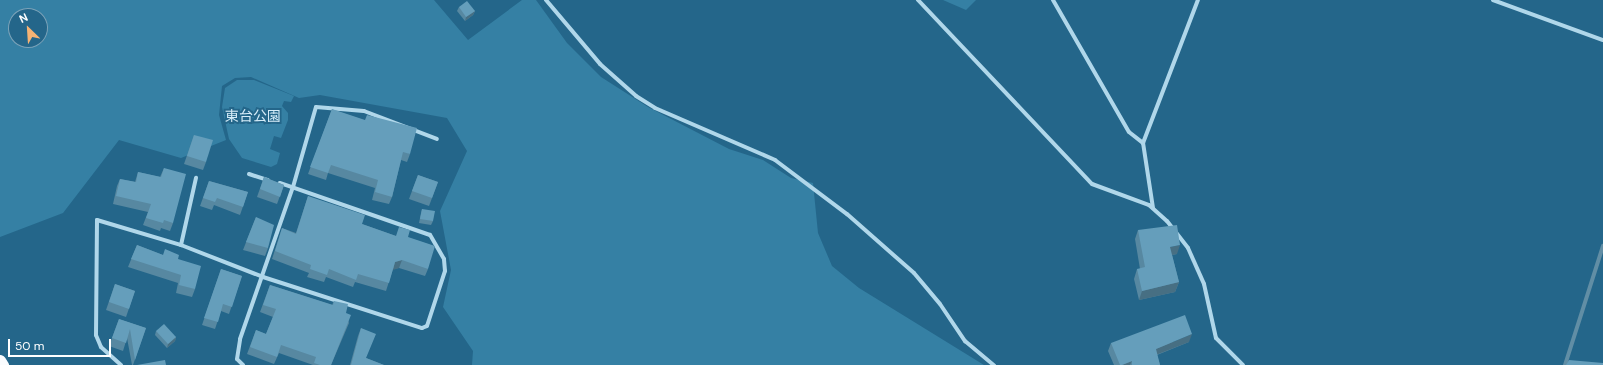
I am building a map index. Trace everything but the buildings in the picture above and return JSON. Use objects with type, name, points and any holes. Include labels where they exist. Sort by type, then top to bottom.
[{"type":"highway","points":[[0,360],[3,365]]},
{"type":"street","points":[[546,0],[600,64],[636,96],[656,108],[775,160],[847,214],[914,273],[940,304],[965,341],[994,365]]},
{"type":"street","points":[[918,0],[1092,184],[1153,208],[1188,248],[1204,284],[1216,338],[1243,365]]},
{"type":"street","points":[[1053,0],[1129,132],[1143,143]]},
{"type":"street","points":[[1153,208],[1143,143],[1198,0]]},
{"type":"street","points":[[1493,0],[1603,40]]},
{"type":"street","points":[[243,365],[237,359],[240,339],[263,277],[293,187],[316,107],[364,111],[437,139]]},
{"type":"street","points":[[121,365],[101,347],[96,335],[98,220],[180,245],[263,277],[422,328],[427,326],[445,271],[444,259],[430,235],[293,187],[250,174]]},
{"type":"street","points":[[180,245],[196,178]]},
{"type":"green space","points":[[0,0],[434,0],[468,40],[522,0],[536,0],[567,43],[601,77],[648,107],[729,149],[763,160],[791,178],[813,183],[818,233],[832,266],[859,288],[984,365],[472,365],[473,351],[443,307],[451,270],[440,211],[467,151],[447,118],[320,95],[299,98],[251,77],[235,78],[222,86],[219,115],[226,140],[181,158],[119,140],[63,213],[0,237]]},
{"type":"green space","points":[[943,0],[976,0],[966,10]]},
{"type":"green space","name":"東台公園","points":[[237,80],[254,80],[294,96],[291,102],[284,101],[282,106],[288,113],[288,120],[281,138],[274,136],[270,149],[280,153],[277,164],[271,167],[242,158],[229,139],[222,107],[225,88]]},
{"type":"waterway","points":[[1565,365],[1603,246]]}]
